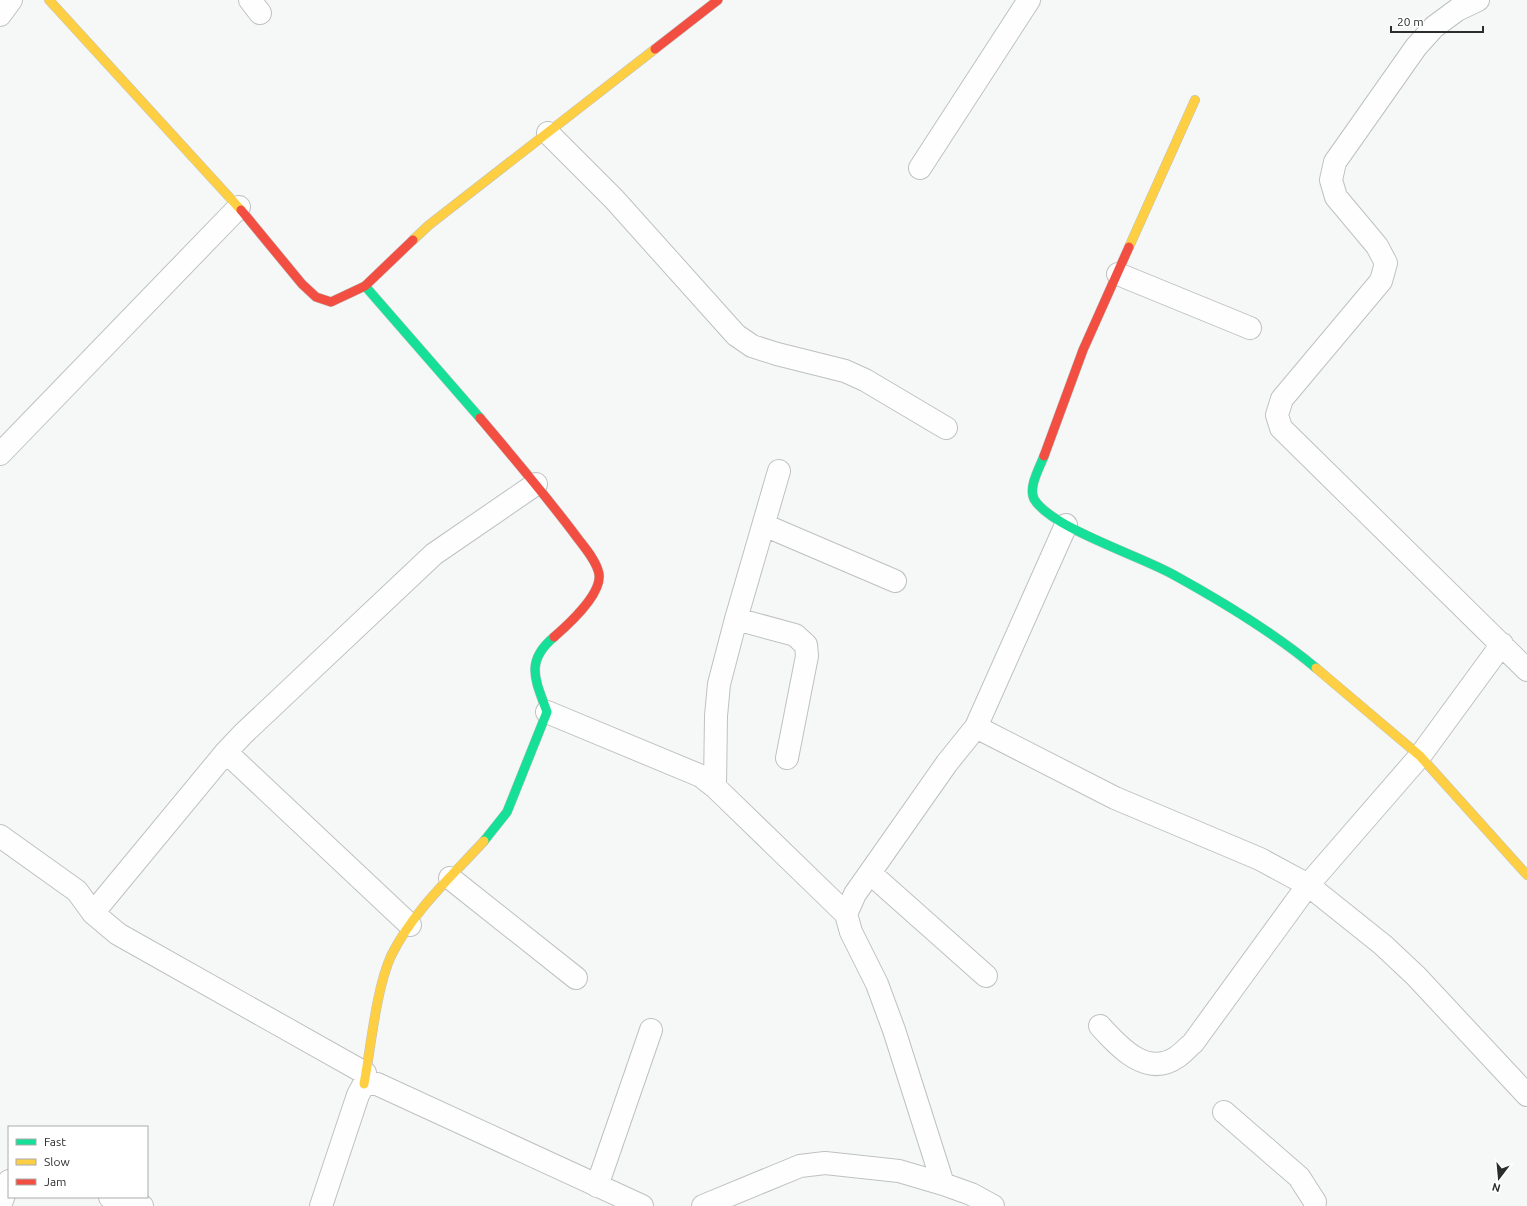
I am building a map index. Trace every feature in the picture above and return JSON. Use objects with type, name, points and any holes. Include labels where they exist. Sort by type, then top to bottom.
[{"type":"street","points":[[0,15],[11,0]]},
{"type":"street","points":[[49,0],[239,208],[302,284],[316,297],[331,302],[365,286],[429,225],[718,0]]},
{"type":"street","points":[[920,168],[1029,0]]},
{"type":"street","points":[[1478,0],[1457,10],[1434,27],[1416,47],[1335,162],[1331,180],[1336,197],[1377,246],[1386,263],[1381,281],[1282,399],[1277,415],[1281,428],[1527,670]]},
{"type":"street","points":[[1195,100],[1083,350],[1033,486],[1033,497],[1041,509],[1066,525],[1173,574],[1288,645],[1420,756],[1527,875]]},
{"type":"street","points":[[548,133],[614,199],[736,335],[752,346],[764,350],[845,371],[865,380],[946,428]]},
{"type":"street","points":[[0,454],[239,208]]},
{"type":"street","points":[[1118,274],[1250,328]]},
{"type":"street","points":[[321,1206],[365,1078],[381,988],[391,956],[418,912],[493,832],[507,812],[547,712],[536,680],[535,666],[538,656],[543,646],[558,634],[584,606],[597,587],[599,573],[590,554],[536,484],[365,286]]},
{"type":"street","points":[[715,787],[716,716],[718,692],[736,619],[779,472]]},
{"type":"street","points":[[93,913],[226,752],[434,554],[536,484]]},
{"type":"street","points":[[764,525],[895,581]]},
{"type":"street","points":[[846,914],[855,894],[947,763],[976,728],[1066,525]]},
{"type":"street","points":[[736,619],[796,635],[806,645],[808,656],[787,758]]},
{"type":"street","points":[[1100,1026],[1123,1050],[1142,1062],[1162,1064],[1177,1058],[1193,1043],[1308,884],[1420,756],[1502,644]]},
{"type":"street","points":[[547,712],[700,776],[715,787],[846,914],[851,932],[877,984],[894,1030],[943,1184]]},
{"type":"street","points":[[976,728],[1115,798],[1260,860],[1308,884],[1382,945],[1416,976],[1527,1095]]},
{"type":"street","points":[[226,752],[410,925]]},
{"type":"street","points":[[0,836],[77,891],[93,913],[118,934],[365,1078],[642,1206]]},
{"type":"street","points":[[870,873],[986,976]]},
{"type":"street","points":[[450,878],[576,978]]},
{"type":"street","points":[[596,1186],[651,1030]]},
{"type":"street","points":[[1224,1112],[1299,1177],[1316,1205]]},
{"type":"street","points":[[703,1206],[800,1166],[826,1162],[899,1171],[970,1194],[993,1206]]},
{"type":"street","points":[[0,1206],[8,1184]]},
{"type":"street","points":[[114,1198],[142,1206]]},
{"type":"traffic: fast","points":[[365,286],[480,418]]},
{"type":"traffic: fast","points":[[1044,456],[1035,477],[1032,489],[1034,499],[1044,510],[1077,531],[1159,567],[1211,596],[1283,642],[1316,668]]},
{"type":"traffic: fast","points":[[484,841],[507,812],[547,712],[539,691],[535,672],[539,655],[554,637]]},
{"type":"traffic: slow","points":[[49,0],[241,210]]},
{"type":"traffic: slow","points":[[413,240],[429,225],[655,49]]},
{"type":"traffic: slow","points":[[1129,247],[1195,100]]},
{"type":"traffic: slow","points":[[1316,668],[1420,756],[1527,875]]},
{"type":"traffic: slow","points":[[364,1084],[374,1018],[381,985],[391,956],[410,924],[421,909],[484,841]]},
{"type":"traffic: jam","points":[[655,49],[718,0]]},
{"type":"traffic: jam","points":[[241,210],[302,284],[316,297],[331,302],[365,286],[413,240]]},
{"type":"traffic: jam","points":[[1044,456],[1083,350],[1129,247]]},
{"type":"traffic: jam","points":[[480,418],[555,509],[594,560],[598,569],[599,582],[590,600],[554,637]]}]
